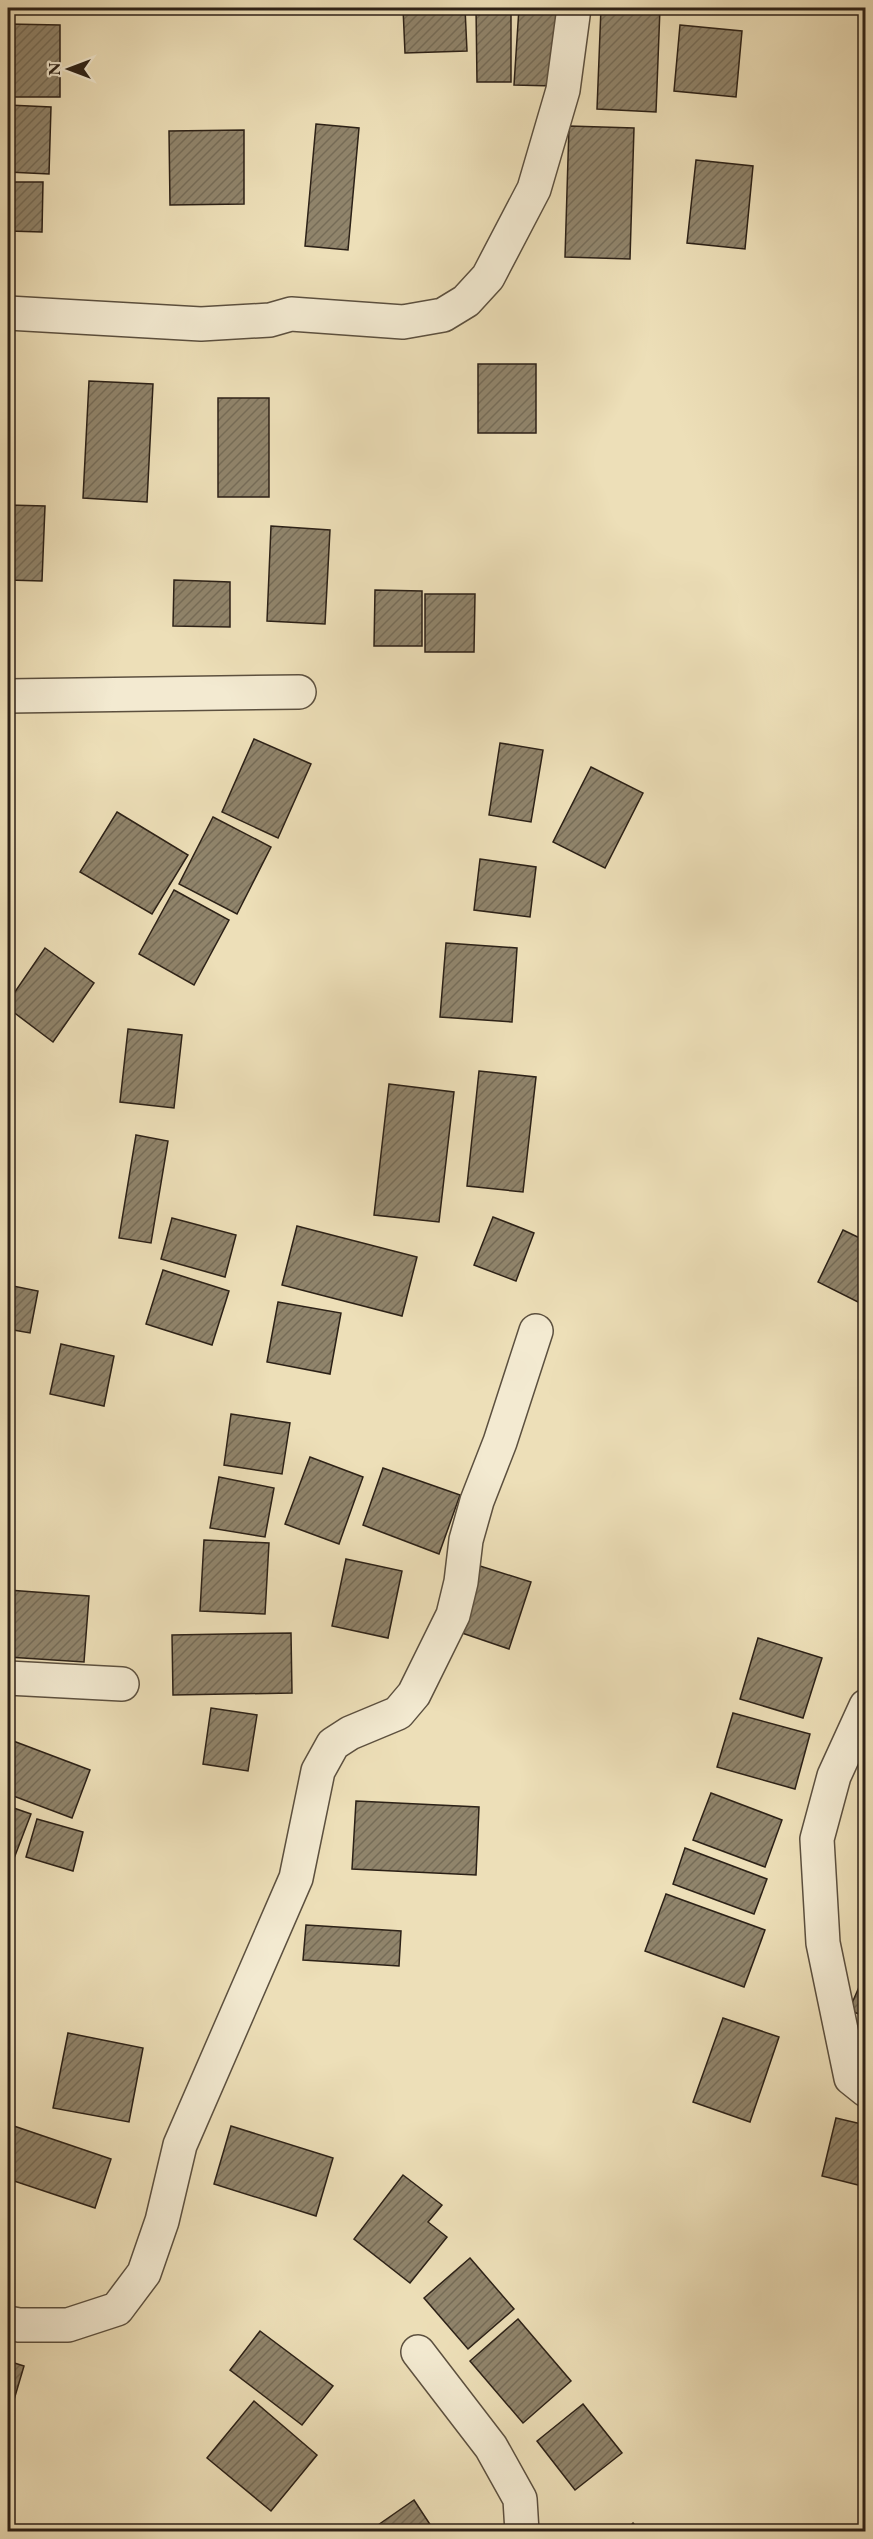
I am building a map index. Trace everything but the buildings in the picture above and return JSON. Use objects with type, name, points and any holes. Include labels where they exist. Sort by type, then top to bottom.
[{"type":"street","points":[[8,313],[201,324],[270,320],[291,314],[403,322],[443,315],[466,301],[488,277],[534,189],[563,90],[573,8]]},
{"type":"street","points":[[8,696],[299,692]]},
{"type":"street","points":[[8,2323],[68,2325],[117,2309],[144,2272],[162,2221],[180,2145],[296,1878],[318,1771],[333,1744],[350,1733],[398,1713],[414,1694],[453,1615],[461,1582],[466,1540],[477,1502],[500,1442],[536,1331]]},
{"type":"street","points":[[8,1678],[122,1684]]},
{"type":"street","points":[[866,1706],[834,1776],[817,1839],[823,1943],[851,2078],[866,2090]]},
{"type":"street","points":[[418,2352],[491,2447],[520,2499],[522,2532]]}]
